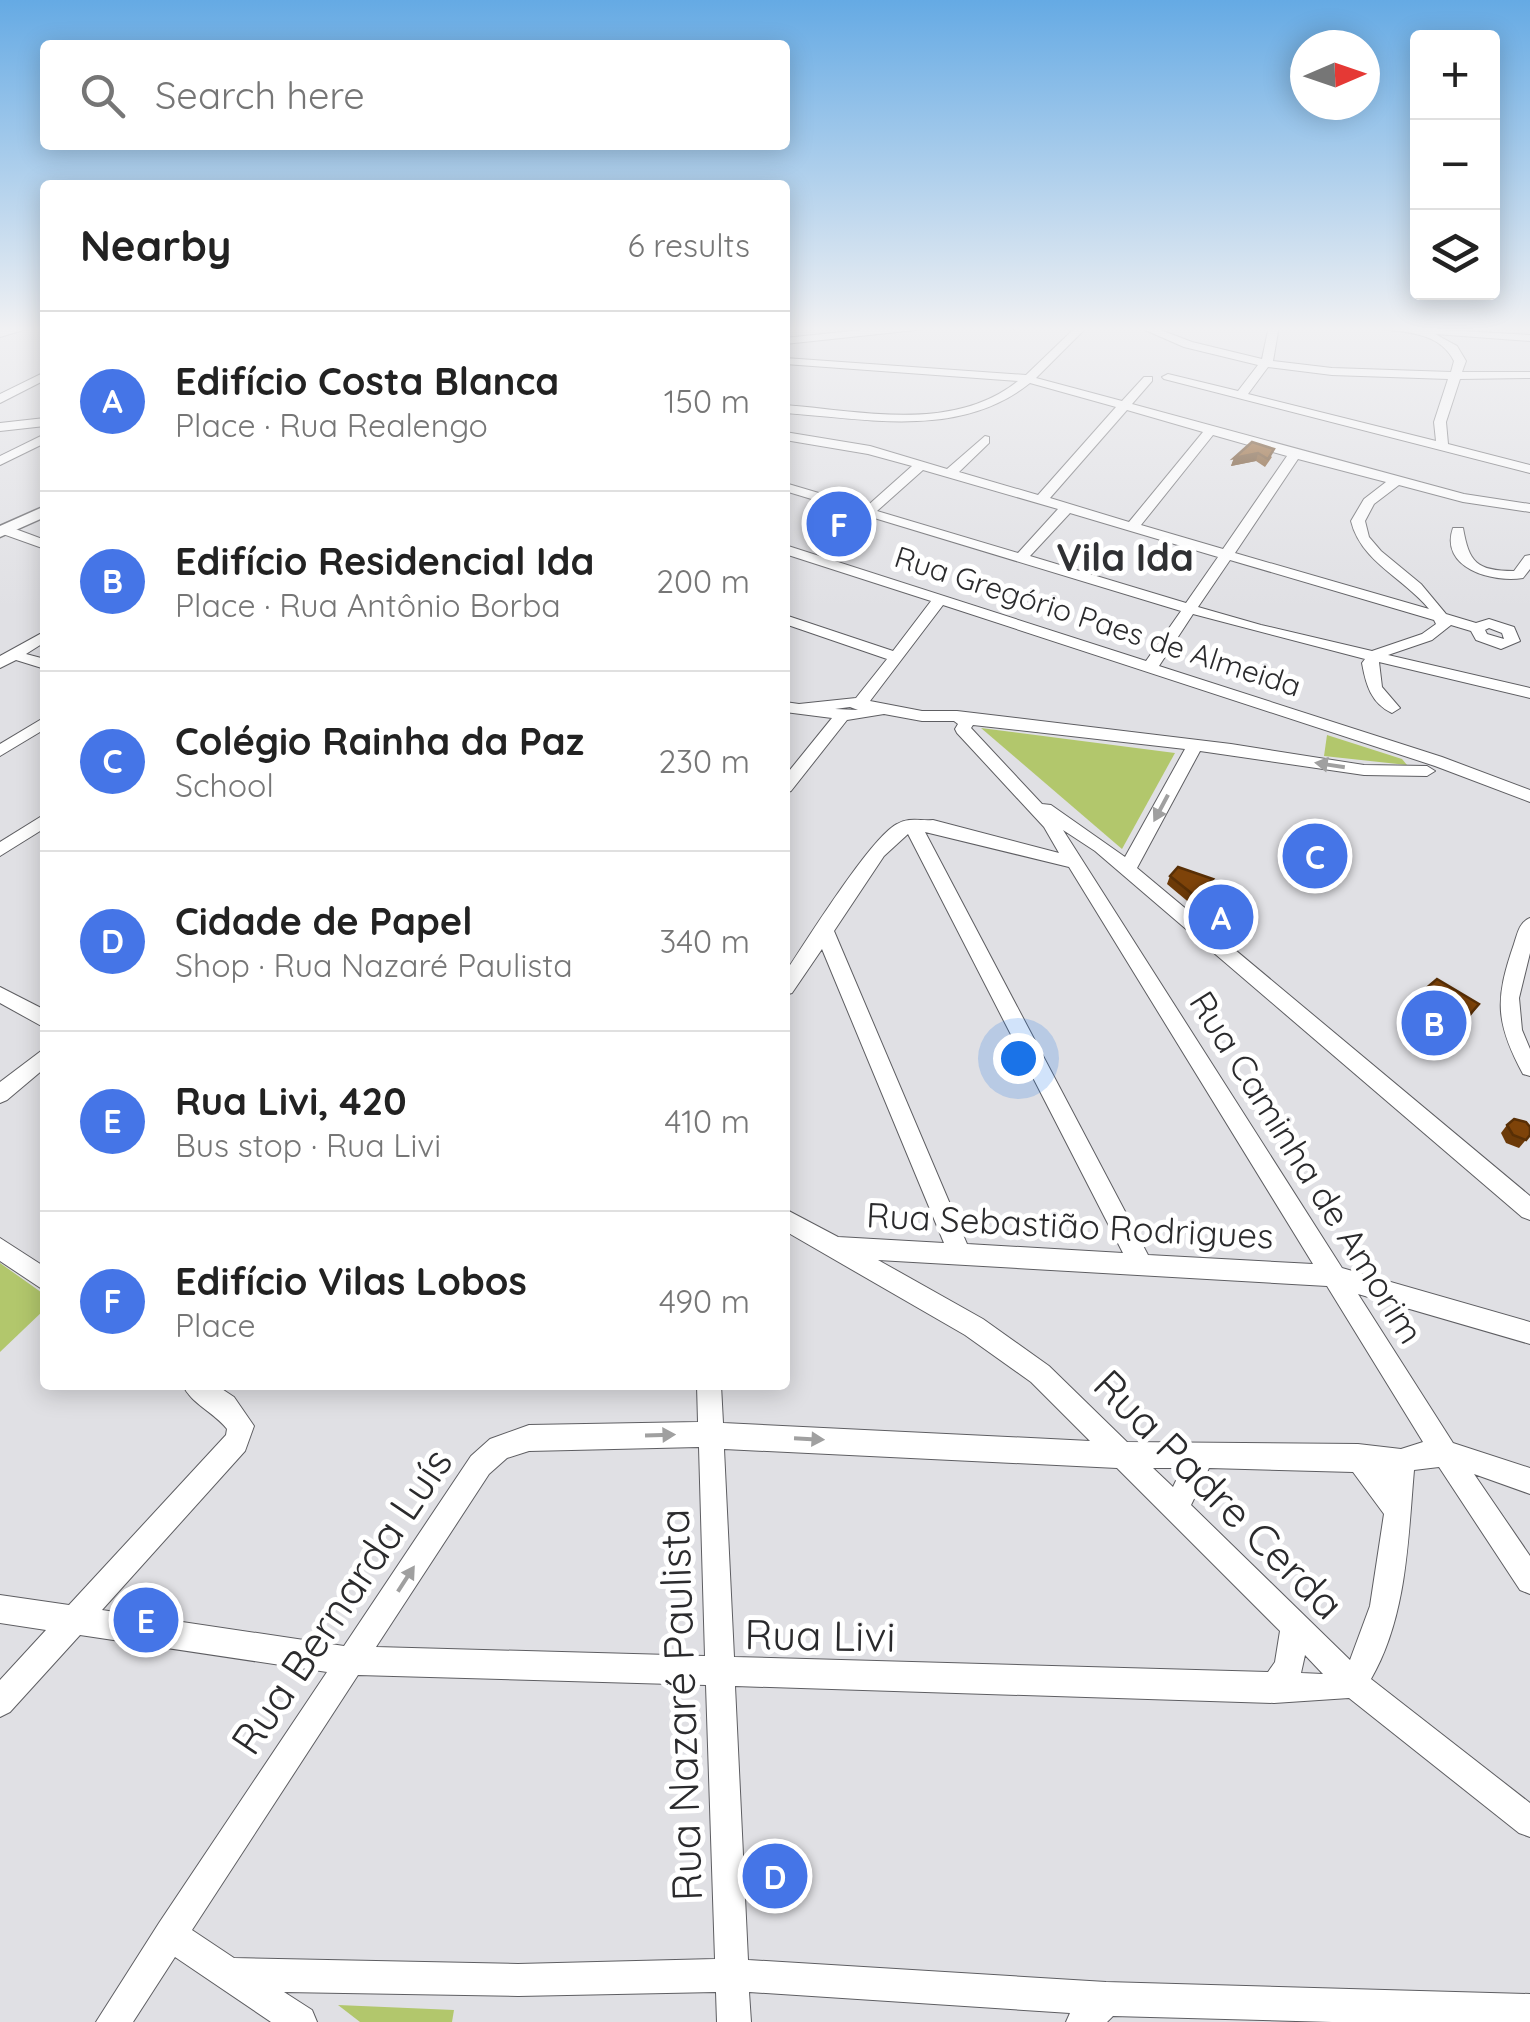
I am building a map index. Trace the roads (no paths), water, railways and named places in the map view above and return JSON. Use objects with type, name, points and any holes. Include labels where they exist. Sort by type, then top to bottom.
[{"type":"main road","points":[[2,531],[40,513]]},
{"type":"street","points":[[1042,500],[1113,420]]},
{"type":"street","points":[[1172,420],[1397,480],[1504,506],[1530,508]]},
{"type":"street","points":[[1342,420],[1530,469]]},
{"type":"street","points":[[1370,427],[1374,420]]},
{"type":"street","points":[[1441,420],[1442,444]]},
{"type":"street","points":[[0,427],[40,423]]},
{"type":"street","points":[[1133,526],[1210,432]]},
{"type":"street","points":[[790,437],[838,442],[950,473],[1477,628]]},
{"type":"street","points":[[950,473],[985,440]]},
{"type":"street","points":[[0,462],[40,441]]},
{"type":"street","points":[[1150,667],[1295,454]]},
{"type":"street","points":[[870,510],[921,465]]},
{"type":"street","points":[[1392,708],[1370,679],[1368,670],[1374,655],[1436,634],[1444,625],[1428,597],[1370,549],[1361,532],[1358,516],[1364,503],[1397,480]]},
{"type":"street","points":[[790,488],[1188,609],[1530,693]]},
{"type":"street","points":[[1021,557],[1068,507]]},
{"type":"street","points":[[2,531],[40,542]]},
{"type":"street","points":[[1458,531],[1456,549],[1482,570],[1518,575],[1530,559]]},
{"type":"street","name":"Rua Gregório Paes de Almeida","points":[[790,551],[1394,748],[1433,767],[1450,782],[1509,788],[1530,796]]},
{"type":"street","points":[[790,781],[896,658],[940,600]]},
{"type":"street","points":[[790,621],[896,658]]},
{"type":"street","points":[[10,652],[40,638]]},
{"type":"street","points":[[10,652],[40,655]]},
{"type":"street","points":[[10,652],[40,662]]},
{"type":"street","points":[[794,708],[885,710],[955,724],[998,723],[1195,745],[1364,770],[1433,767]]},
{"type":"street","name":"Rua Caminha de Amorim","points":[[955,724],[1031,799],[1423,1420],[1530,1580]]},
{"type":"street","points":[[0,751],[40,725]]},
{"type":"street","points":[[1126,872],[1195,745]]},
{"type":"street","points":[[1031,799],[1101,847],[1530,1210]]},
{"type":"street","points":[[790,981],[889,838],[912,824],[1065,855],[1078,843],[1101,847]]},
{"type":"street","points":[[912,824],[1140,1263]]},
{"type":"street","points":[[0,850],[40,829]]},
{"type":"street","points":[[1530,925],[1507,993],[1507,1022],[1530,1068]]},
{"type":"street","points":[[824,931],[958,1250]]},
{"type":"street","points":[[0,994],[40,1017]]},
{"type":"street","points":[[1507,1022],[1530,1036]]},
{"type":"street","points":[[0,1094],[40,1060]]},
{"type":"street","name":"Rua Sebastião Rodrigues","points":[[790,1222],[835,1247],[958,1250],[1332,1276],[1530,1332]]},
{"type":"street","name":"Rua Padre Cerda","points":[[835,1247],[1007,1348],[1056,1388],[1353,1683],[1530,1822]]},
{"type":"street","points":[[0,1248],[40,1276]]},
{"type":"street","points":[[0,1702],[240,1435],[237,1417],[202,1390]]},
{"type":"street","name":"Rua Nazaré Paulista","points":[[709,1390],[734,2022]]},
{"type":"street","points":[[1353,1683],[1372,1651],[1407,1459],[1423,1420]]},
{"type":"street","name":"Rua Bernarda Luís","points":[[113,2022],[480,1465],[500,1448],[530,1438],[711,1435],[1120,1455],[1407,1459],[1445,1454]]},
{"type":"street","points":[[1445,1454],[1530,1480]]},
{"type":"street","points":[[1176,1508],[1201,1457]]},
{"type":"street","points":[[1358,1457],[1397,1510]]},
{"type":"street","name":"Rua Livi","points":[[0,1609],[352,1661],[1274,1688],[1353,1683]]},
{"type":"street","points":[[1274,1688],[1289,1667],[1295,1625]]},
{"type":"street","points":[[170,1934],[300,2022]]},
{"type":"street","points":[[228,1974],[518,1980],[733,1975],[1094,2011],[1530,2011]]},
{"type":"place","name":"Edifício Vilas Lobos","points":[[839,524]]},
{"type":"place","name":"Colégio Rainha da Paz","points":[[1315,856]]},
{"type":"place","name":"Edifício Costa Blanca","points":[[1221,917]]},
{"type":"place","name":"Edifício Residencial Ida","points":[[1434,1023]]},
{"type":"place","name":"Rua Livi, 420","points":[[146,1620]]},
{"type":"place","name":"Cidade de Papel","points":[[775,1876]]},
{"type":"district","name":"Vila Ida","points":[[1125,557]]}]
